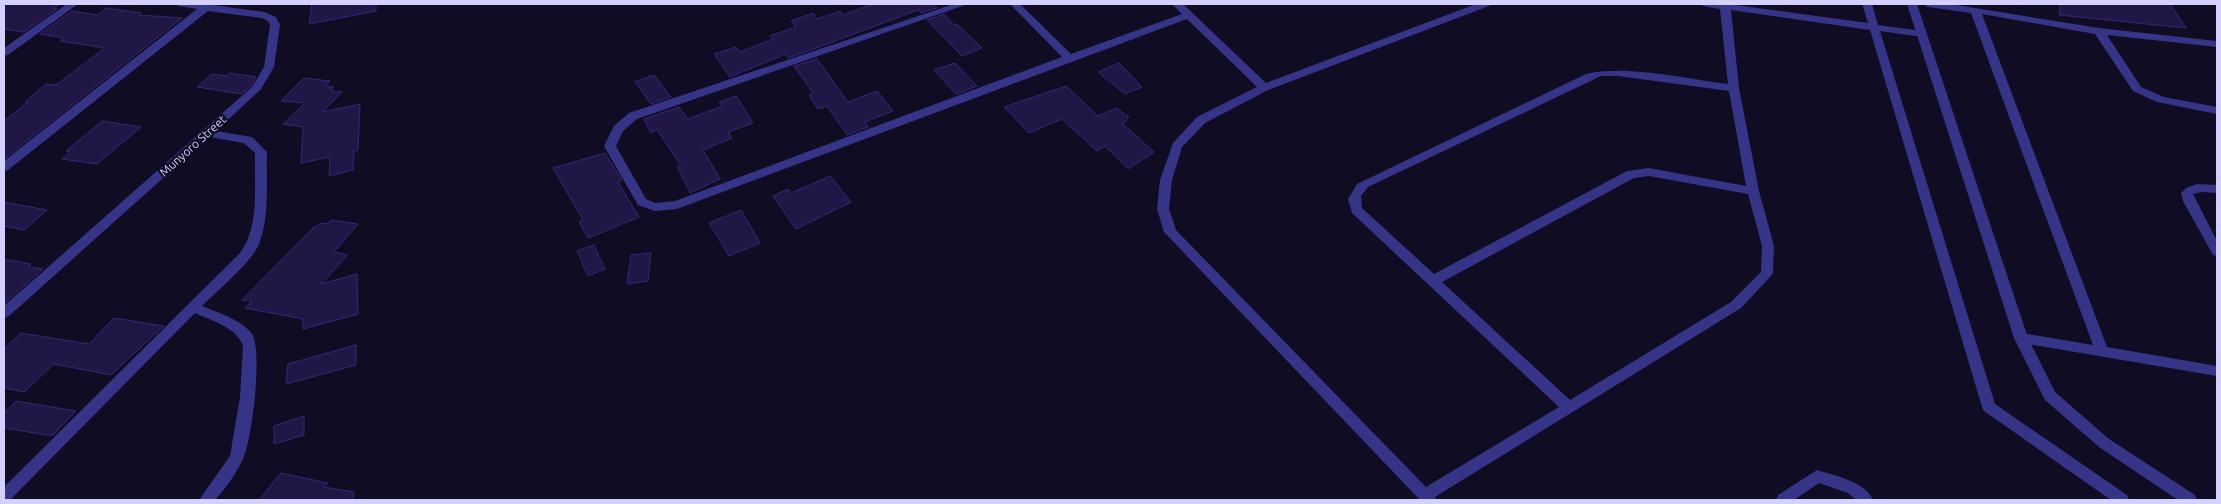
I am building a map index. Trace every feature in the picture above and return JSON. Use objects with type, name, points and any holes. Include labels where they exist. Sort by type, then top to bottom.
[{"type":"street","points":[[4,54],[73,4]]},
{"type":"street","name":"Munyoro Street","points":[[4,313],[208,133],[256,89],[264,78],[270,67],[275,25],[272,19],[264,15],[182,4]]},
{"type":"street","points":[[962,4],[633,116],[618,129],[610,146],[642,202],[664,208],[677,205],[1189,15]]},
{"type":"street","points":[[1015,4],[1069,58]]},
{"type":"street","points":[[1177,4],[1264,88]]},
{"type":"street","points":[[1485,4],[1264,88],[1200,120],[1177,146],[1166,180],[1163,209],[1170,232],[1427,498],[1736,305],[1767,273],[1768,246],[1753,191],[1734,88],[1725,6]]},
{"type":"street","points":[[1707,4],[1922,34]]},
{"type":"street","points":[[1867,4],[1989,407],[2122,500]]},
{"type":"street","points":[[1912,4],[2021,338],[2050,396],[2104,443],[2190,500]]},
{"type":"street","points":[[1928,4],[2099,31],[2217,44]]},
{"type":"street","points":[[4,167],[206,7]]},
{"type":"street","points":[[1975,10],[2102,352]]},
{"type":"street","points":[[2099,31],[2137,88],[2161,100],[2217,110]]},
{"type":"street","points":[[1570,408],[1356,210],[1353,201],[1356,191],[1364,184],[1590,76],[1601,73],[1618,72],[1734,88]]},
{"type":"street","points":[[4,496],[244,256],[253,244],[259,222],[261,152],[248,140],[208,133]]},
{"type":"street","points":[[1432,281],[1631,174],[1649,172],[1753,191]]},
{"type":"street","points":[[2217,189],[2192,189],[2187,193],[2189,201],[2217,252]]},
{"type":"street","points":[[193,307],[242,330],[249,340],[250,355],[243,434],[238,455],[227,475],[206,500]]},
{"type":"street","points":[[2021,338],[2217,370]]},
{"type":"street","points":[[1784,500],[1817,476],[1853,489],[1866,500]]},
{"type":"building","points":[[4,4],[60,4],[53,9],[57,9],[24,32],[4,29]]},
{"type":"building","points":[[312,4],[376,4],[376,11],[309,24]]},
{"type":"building","points":[[873,4],[934,4],[937,8],[921,13],[918,10],[788,58],[786,54],[730,77],[714,54],[736,47],[740,52],[773,39],[770,36],[796,27],[791,21],[813,13],[817,19],[840,11],[843,15]]},
{"type":"building","points":[[2060,4],[2170,4],[2186,28],[2059,15]]},
{"type":"building","points":[[106,8],[141,13],[139,15],[182,18],[4,159],[4,121],[27,103],[25,102],[46,84],[56,85],[105,48],[60,41],[64,38],[40,34],[72,11],[98,15]]},
{"type":"building","points":[[944,14],[954,25],[957,24],[982,48],[962,56],[927,20]]},
{"type":"building","points":[[817,59],[848,102],[877,91],[893,111],[865,122],[868,127],[847,135],[827,106],[818,109],[809,95],[813,93],[794,66]]},
{"type":"building","points":[[955,63],[977,86],[956,94],[934,70]]},
{"type":"building","points":[[1119,63],[1142,87],[1125,94],[1098,72]]},
{"type":"building","points":[[230,73],[256,77],[251,86],[242,94],[197,87],[212,74],[227,76]]},
{"type":"building","points":[[654,75],[671,97],[651,104],[635,82]]},
{"type":"building","points":[[304,78],[330,81],[326,86],[334,87],[331,91],[342,92],[322,112],[360,104],[358,150],[354,151],[353,170],[329,176],[330,157],[301,163],[303,127],[283,124],[305,103],[281,101]]},
{"type":"building","points":[[1066,86],[1098,116],[1116,108],[1129,117],[1123,124],[1154,152],[1128,169],[1105,146],[1097,151],[1062,119],[1029,133],[1004,107]]},
{"type":"building","points":[[736,96],[753,123],[728,132],[732,138],[703,150],[720,179],[690,193],[677,166],[681,165],[657,130],[651,133],[644,119],[679,107],[688,119],[722,106],[719,102]]},
{"type":"building","points":[[102,121],[141,127],[97,164],[62,159],[70,152],[66,151]]},
{"type":"building","points":[[605,153],[622,180],[618,182],[639,217],[588,238],[579,222],[583,220],[553,168]]},
{"type":"building","points":[[830,176],[851,202],[796,229],[773,196],[788,189],[791,193]]},
{"type":"building","points":[[4,202],[47,210],[24,230],[4,226]]},
{"type":"building","points":[[741,210],[760,243],[729,256],[709,223]]},
{"type":"building","points":[[331,220],[358,224],[334,252],[348,255],[321,284],[357,274],[358,314],[303,329],[303,319],[245,308],[252,301],[242,300],[314,227],[320,223],[327,224]]},
{"type":"building","points":[[594,245],[605,269],[588,276],[577,251]]},
{"type":"building","points":[[651,253],[648,281],[627,284],[631,255]]},
{"type":"building","points":[[4,259],[31,264],[28,267],[43,269],[4,304]]},
{"type":"building","points":[[114,318],[164,326],[111,375],[54,364],[24,392],[4,388],[4,349],[21,333],[89,344]]},
{"type":"building","points":[[356,345],[356,365],[286,384],[288,364]]},
{"type":"building","points":[[16,401],[76,411],[52,436],[4,428],[4,413]]},
{"type":"building","points":[[304,416],[304,435],[274,444],[274,426]]},
{"type":"building","points":[[281,473],[328,483],[324,487],[354,492],[353,500],[259,500]]}]
